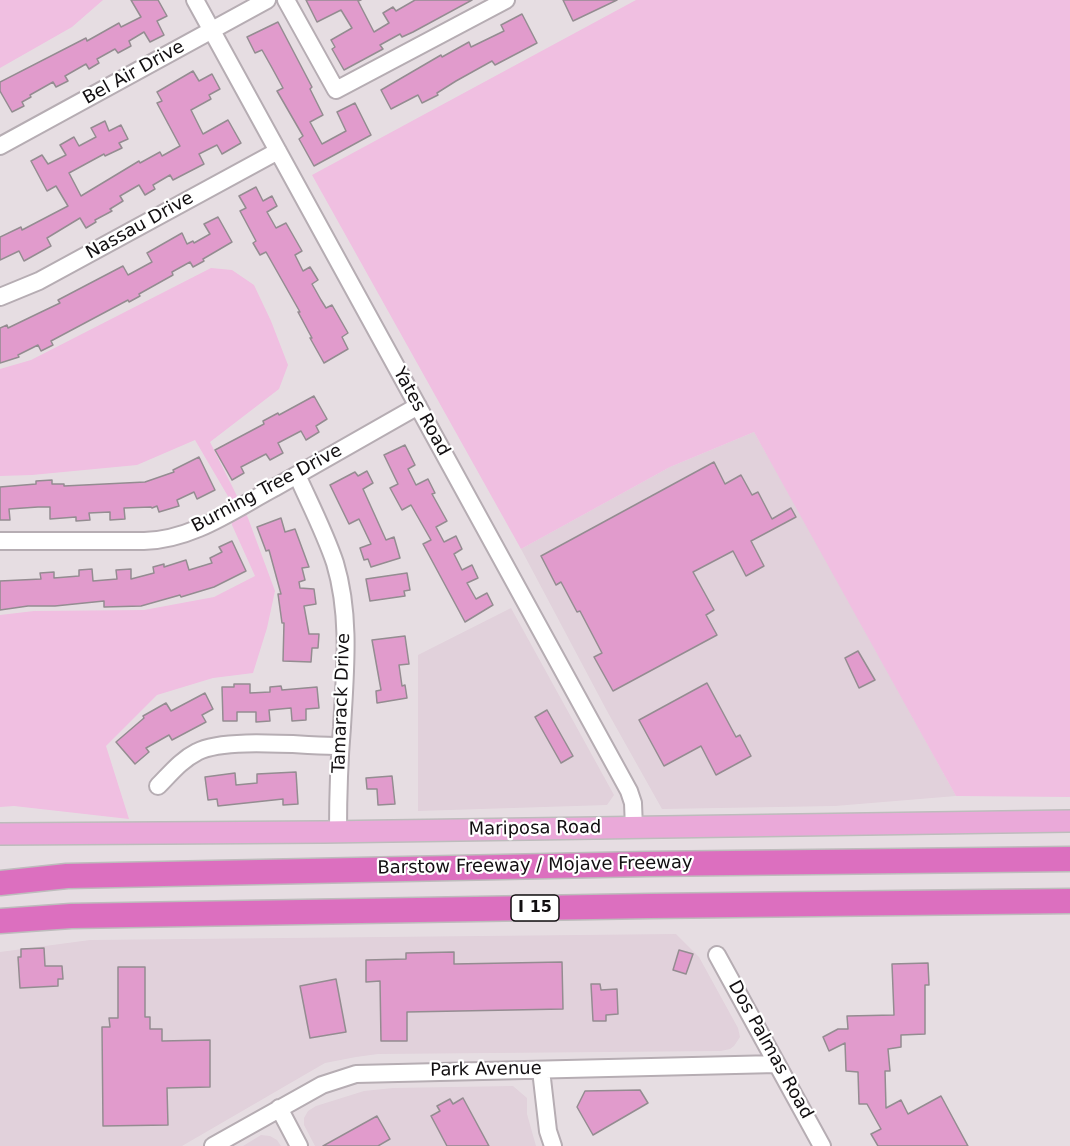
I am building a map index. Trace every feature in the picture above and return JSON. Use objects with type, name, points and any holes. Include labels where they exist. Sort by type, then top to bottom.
[{"type":"highway","name":"Barstow Freeway / Mojave Freeway","points":[[0,883],[67,876],[646,864],[1070,859]]},
{"type":"highway","points":[[0,875],[67,876]]},
{"type":"highway","name":"I 15","points":[[0,921],[83,916],[1070,901]]},
{"type":"main road","name":"Mariposa Road","points":[[0,834],[338,832],[1070,821]]},
{"type":"street","name":"Yates Road","points":[[195,0],[629,790],[633,803],[634,828]]},
{"type":"street","name":"Bel Air Drive","points":[[0,146],[267,0]]},
{"type":"street","points":[[286,0],[336,90],[506,0]]},
{"type":"street","name":"Nassau Drive","points":[[0,297],[39,281],[278,151]]},
{"type":"street","name":"Burning Tree Drive","points":[[0,541],[161,541],[197,529],[417,406]]},
{"type":"street","name":"Tamarack Drive","points":[[297,475],[332,555],[343,604],[346,652],[340,746],[338,832]]},
{"type":"street","points":[[158,786],[183,761],[198,751],[223,744],[340,746]]},
{"type":"street","name":"Dos Palmas Road","points":[[717,955],[822,1146]]},
{"type":"street","name":"Park Avenue","points":[[213,1146],[322,1085],[356,1074],[777,1064]]},
{"type":"street","points":[[541,1070],[548,1131],[554,1146]]},
{"type":"street","points":[[279,1108],[299,1146]]},
{"type":"shaded area","points":[[0,0],[103,0],[72,27],[0,68]]},
{"type":"shaded area","points":[[636,0],[1070,0],[1070,797],[956,796],[754,432],[670,467],[521,549],[312,175]]},
{"type":"shaded area","points":[[211,268],[232,270],[254,285],[288,365],[279,389],[210,442],[248,518],[275,591],[267,628],[253,673],[213,678],[157,695],[106,746],[129,819],[14,806],[0,807],[0,615],[34,611],[144,610],[214,597],[255,576],[232,525],[229,498],[195,440],[137,465],[0,476],[0,369],[31,360]]},
{"type":"shaded area","points":[[754,432],[956,796],[835,806],[662,809],[607,711],[521,549],[670,467]]},
{"type":"shaded area","points":[[511,608],[614,795],[607,805],[418,811],[418,655]]},
{"type":"shaded area","points":[[676,934],[699,957],[738,1028],[740,1037],[730,1049],[721,1051],[378,1054],[325,1063],[182,1146],[0,1146],[0,952],[90,940]]},
{"type":"shaded area","points":[[513,1086],[527,1098],[527,1114],[536,1146],[315,1146],[304,1125],[304,1118],[308,1111],[316,1106],[364,1091],[393,1088]]},
{"type":"shaded area","points":[[261,1135],[270,1136],[281,1146],[243,1146]]},
{"type":"building","points":[[131,0],[158,0],[167,16],[157,21],[164,35],[150,42],[144,32],[129,41],[131,46],[118,53],[115,49],[97,59],[99,63],[89,69],[86,64],[65,76],[68,81],[56,87],[53,82],[30,95],[31,97],[22,102],[24,106],[12,112],[0,91],[0,82],[86,38],[87,41],[119,23],[121,27],[141,17]]},
{"type":"building","points":[[306,0],[361,0],[358,1],[374,32],[389,23],[383,13],[393,7],[396,11],[415,0],[472,0],[413,32],[402,37],[400,34],[380,45],[383,49],[344,70],[332,49],[335,47],[331,40],[352,28],[341,10],[317,22]]},
{"type":"building","points":[[563,0],[617,0],[573,21]]},
{"type":"building","points":[[522,14],[537,43],[495,65],[492,61],[422,103],[418,95],[391,109],[381,90],[441,55],[442,57],[469,42],[471,47],[504,31],[501,25]]},
{"type":"building","points":[[278,22],[312,87],[310,89],[323,115],[310,122],[322,144],[346,131],[337,112],[355,103],[371,135],[314,166],[299,139],[303,136],[277,91],[283,88],[262,50],[255,53],[247,37]]},
{"type":"building","points":[[193,71],[199,81],[212,74],[220,89],[209,95],[211,99],[191,110],[203,134],[228,120],[241,143],[222,154],[217,145],[199,154],[204,164],[173,180],[170,175],[153,185],[155,189],[145,195],[139,185],[120,196],[123,201],[110,209],[112,211],[95,220],[96,222],[86,228],[80,218],[47,238],[51,246],[24,261],[19,251],[0,260],[0,237],[21,227],[22,230],[68,206],[56,186],[47,191],[31,161],[42,155],[48,164],[66,155],[60,145],[74,137],[79,146],[96,137],[91,128],[105,121],[109,131],[121,125],[128,139],[119,143],[122,148],[105,156],[104,154],[69,173],[81,196],[139,161],[140,163],[160,152],[162,156],[180,146],[157,103],[162,101],[157,92]]},
{"type":"building","points":[[256,187],[263,201],[272,196],[277,206],[267,212],[276,228],[286,223],[302,251],[295,255],[303,271],[310,267],[318,280],[312,284],[321,300],[326,308],[332,305],[348,333],[342,337],[348,349],[324,363],[310,338],[312,338],[298,312],[300,312],[266,252],[260,255],[253,243],[256,241],[240,211],[246,208],[239,196]]},
{"type":"building","points":[[218,217],[232,242],[203,259],[204,261],[193,267],[190,262],[172,272],[173,275],[139,294],[140,296],[129,302],[128,300],[51,341],[53,345],[41,351],[38,345],[18,355],[19,357],[0,363],[0,328],[7,325],[8,328],[60,303],[58,300],[123,266],[128,275],[152,262],[147,253],[182,233],[187,244],[193,241],[194,243],[210,234],[204,224]]},
{"type":"building","points":[[314,396],[327,419],[316,426],[319,432],[306,440],[301,431],[278,443],[283,453],[270,460],[266,454],[241,467],[244,473],[232,480],[215,450],[264,424],[263,421]]},
{"type":"building","points":[[405,445],[415,465],[408,469],[416,485],[428,479],[435,493],[432,494],[447,521],[436,527],[444,542],[456,536],[462,549],[454,554],[462,570],[472,565],[478,578],[467,583],[476,599],[487,593],[493,605],[465,622],[423,544],[431,540],[411,505],[402,510],[390,488],[398,484],[384,455]]},
{"type":"building","points":[[199,457],[215,490],[197,499],[194,492],[177,500],[179,506],[159,512],[157,506],[124,508],[125,519],[110,520],[110,512],[89,513],[90,520],[76,521],[76,517],[50,519],[50,507],[9,509],[10,520],[0,520],[0,487],[36,484],[36,481],[52,480],[52,484],[64,484],[64,486],[145,482],[174,472],[173,470]]},
{"type":"building","points":[[714,462],[725,484],[741,475],[752,495],[758,492],[772,519],[791,508],[796,517],[751,541],[764,566],[746,576],[733,551],[693,572],[714,610],[706,615],[717,635],[613,691],[594,657],[602,653],[580,611],[577,612],[561,582],[556,585],[541,556]]},
{"type":"building","points":[[367,471],[373,483],[363,489],[386,540],[394,537],[400,558],[371,567],[368,559],[364,560],[360,548],[371,544],[359,519],[349,524],[330,485],[355,472],[358,476]]},
{"type":"building","points":[[281,518],[285,532],[295,529],[309,567],[302,568],[305,580],[299,582],[300,588],[314,589],[316,604],[304,606],[309,634],[319,634],[318,648],[312,648],[311,662],[283,661],[284,623],[282,623],[278,594],[281,594],[269,550],[266,551],[257,527]]},
{"type":"building","points":[[232,541],[246,571],[214,587],[181,597],[180,595],[141,606],[104,607],[104,601],[0,610],[0,581],[41,579],[40,573],[54,572],[54,578],[79,576],[79,570],[92,569],[93,581],[117,579],[116,570],[131,569],[131,579],[154,573],[153,567],[164,564],[164,567],[186,560],[189,570],[212,563],[210,558],[222,552],[219,547]]},
{"type":"building","points":[[407,573],[410,590],[404,591],[405,596],[370,601],[366,579]]},
{"type":"building","points":[[405,636],[409,664],[399,665],[402,686],[405,685],[407,698],[377,703],[376,691],[381,690],[372,640]]},
{"type":"building","points":[[858,651],[875,680],[859,688],[845,658]]},
{"type":"building","points":[[707,683],[736,737],[740,735],[751,756],[716,775],[701,746],[664,766],[639,720]]},
{"type":"building","points":[[234,684],[250,684],[250,693],[270,692],[270,687],[281,686],[282,690],[317,687],[319,708],[306,709],[306,720],[292,721],[291,708],[269,710],[270,721],[256,722],[256,712],[237,712],[237,721],[223,721],[222,687],[234,687]]},
{"type":"building","points":[[205,693],[213,709],[202,715],[206,722],[172,740],[169,735],[146,748],[149,752],[135,764],[116,742],[144,718],[143,716],[166,703],[171,711]]},
{"type":"building","points":[[547,710],[573,756],[561,763],[535,717]]},
{"type":"building","points":[[296,772],[298,804],[283,805],[283,799],[218,806],[217,799],[208,800],[205,777],[235,773],[236,785],[257,783],[257,774]]},
{"type":"building","points":[[392,776],[395,804],[378,805],[377,789],[367,789],[366,778]]},
{"type":"building","points":[[44,948],[45,966],[62,966],[63,979],[58,979],[58,986],[20,988],[18,957],[21,957],[21,949]]},
{"type":"building","points":[[679,950],[693,954],[686,974],[673,970]]},
{"type":"building","points":[[454,952],[454,964],[562,962],[563,1009],[407,1012],[407,1041],[381,1041],[380,981],[366,982],[366,960],[406,959],[406,953]]},
{"type":"building","points":[[928,963],[929,985],[925,985],[925,1034],[901,1035],[901,1047],[888,1049],[890,1071],[885,1071],[886,1108],[901,1100],[908,1114],[941,1096],[968,1146],[878,1146],[871,1134],[881,1129],[867,1104],[859,1104],[858,1072],[846,1071],[845,1043],[829,1051],[823,1037],[838,1029],[848,1029],[847,1016],[894,1015],[892,964]]},
{"type":"building","points":[[118,967],[145,967],[145,1017],[150,1017],[150,1029],[162,1029],[162,1041],[210,1040],[210,1087],[167,1088],[168,1125],[103,1126],[102,1027],[110,1027],[109,1018],[118,1018]]},
{"type":"building","points":[[336,979],[346,1032],[310,1038],[300,986]]},
{"type":"building","points":[[591,984],[600,984],[601,990],[617,989],[618,1014],[606,1015],[606,1021],[593,1021]]},
{"type":"building","points":[[640,1090],[648,1103],[593,1135],[577,1107],[585,1091]]},
{"type":"building","points":[[463,1098],[489,1146],[447,1146],[431,1116],[440,1111],[437,1106],[450,1099],[453,1104]]},
{"type":"building","points":[[377,1116],[390,1139],[378,1146],[323,1146]]}]
